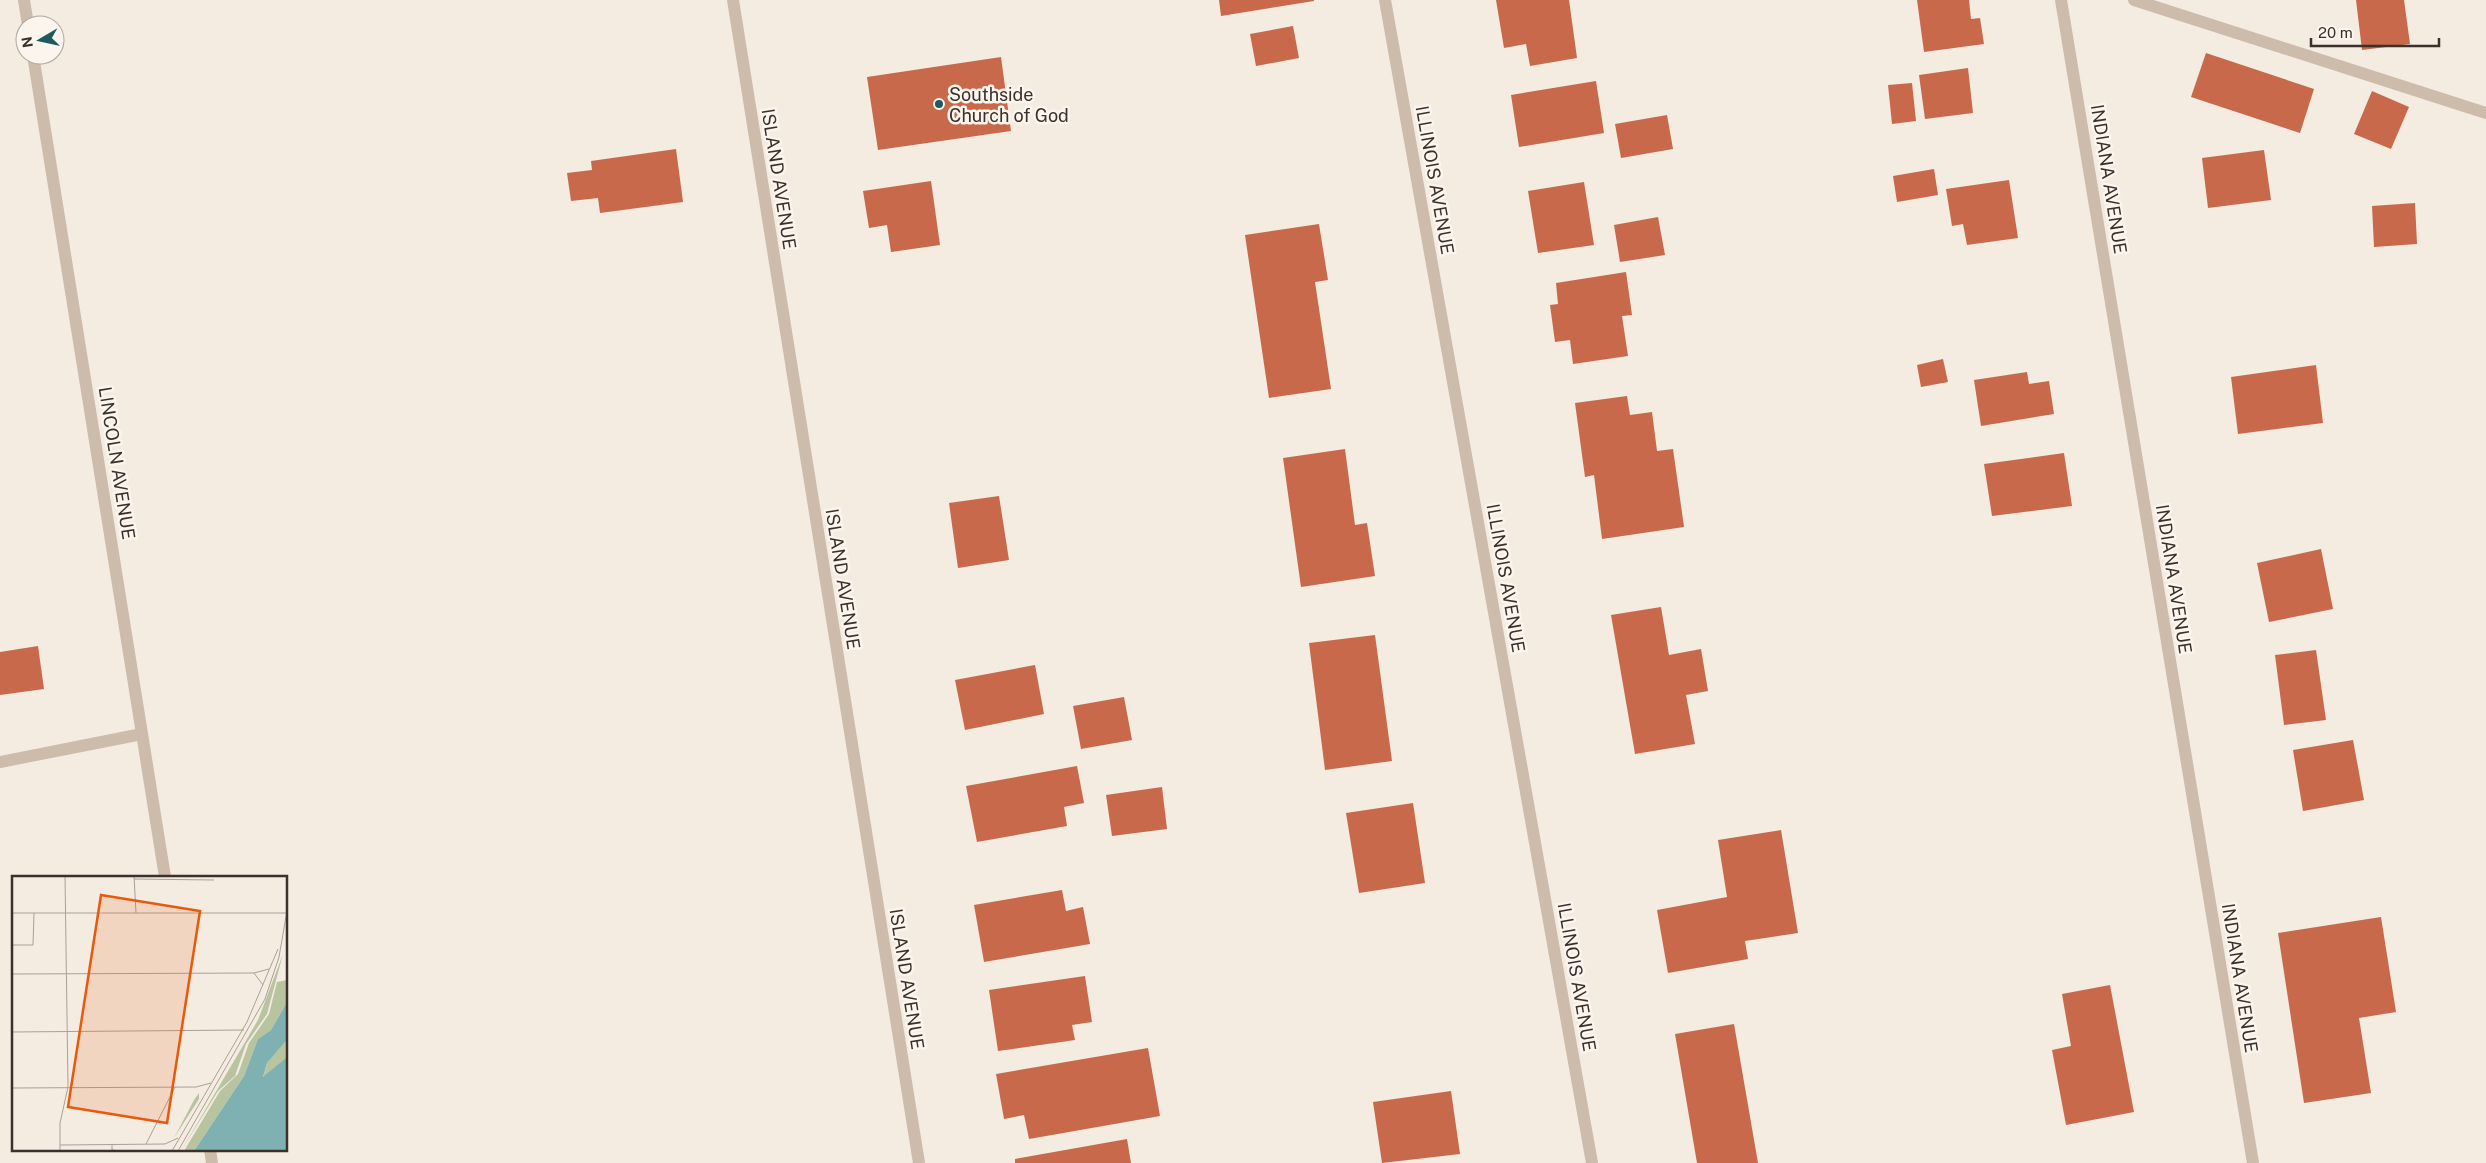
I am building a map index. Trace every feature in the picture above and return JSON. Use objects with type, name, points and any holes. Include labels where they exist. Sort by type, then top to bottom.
[{"type":"street","points":[[24,0],[26,15]]},
{"type":"street","name":"ISLAND AVENUE","points":[[733,0],[919,1163]]},
{"type":"street","name":"ILLINOIS AVENUE","points":[[1385,0],[1592,1163]]},
{"type":"street","name":"INDIANA AVENUE","points":[[2062,0],[2252,1163]]},
{"type":"street","points":[[2134,0],[2486,113]]},
{"type":"street","name":"LINCOLN AVENUE","points":[[35,65],[165,876]]},
{"type":"street","points":[[0,762],[142,734]]},
{"type":"street","points":[[210,1150],[212,1163]]},
{"type":"building","points":[[1219,0],[1314,0],[1314,1],[1221,16]]},
{"type":"building","points":[[1496,0],[1569,0],[1577,58],[1530,66],[1526,44],[1504,48]]},
{"type":"building","points":[[1917,0],[1969,0],[1971,19],[1980,18],[1984,44],[1924,52]]},
{"type":"building","points":[[2356,0],[2404,0],[2410,44],[2362,50]]},
{"type":"building","points":[[1293,26],[1299,58],[1256,66],[1250,34]]},
{"type":"building","points":[[2206,53],[2314,89],[2300,133],[2191,97]]},
{"type":"building","name":"Southside Church of God","points":[[1001,57],[1011,131],[878,150],[867,77]]},
{"type":"building","points":[[1968,68],[1973,113],[1925,119],[1919,75]]},
{"type":"building","points":[[1596,81],[1604,133],[1519,147],[1511,95]]},
{"type":"building","points":[[1912,83],[1916,121],[1892,124],[1888,85]]},
{"type":"building","points":[[2372,91],[2409,107],[2391,149],[2354,134]]},
{"type":"building","points":[[1667,115],[1673,149],[1621,158],[1615,124]]},
{"type":"building","points":[[676,149],[683,202],[600,213],[598,198],[571,201],[567,173],[592,170],[591,161]]},
{"type":"building","points":[[2264,150],[2271,200],[2208,208],[2202,158]]},
{"type":"building","points":[[1934,169],[1938,195],[1897,202],[1893,176]]},
{"type":"building","points":[[2009,180],[2018,238],[1967,245],[1963,224],[1952,226],[1946,189]]},
{"type":"building","points":[[931,181],[940,245],[891,252],[887,225],[869,228],[863,191]]},
{"type":"building","points":[[1584,182],[1594,245],[1538,253],[1528,191]]},
{"type":"building","points":[[2415,203],[2417,244],[2374,247],[2372,206]]},
{"type":"building","points":[[1658,217],[1665,255],[1620,262],[1614,225]]},
{"type":"building","points":[[1319,224],[1328,280],[1315,282],[1331,389],[1269,398],[1245,235]]},
{"type":"building","points":[[1626,272],[1632,315],[1622,316],[1628,356],[1573,364],[1570,340],[1555,342],[1550,305],[1558,304],[1556,283]]},
{"type":"building","points":[[1943,359],[1948,382],[1921,387],[1917,365]]},
{"type":"building","points":[[2316,365],[2323,423],[2238,434],[2231,377]]},
{"type":"building","points":[[2027,372],[2029,384],[2049,381],[2054,414],[1981,426],[1974,380]]},
{"type":"building","points":[[1627,396],[1630,415],[1652,412],[1657,451],[1673,449],[1684,527],[1602,539],[1594,475],[1585,477],[1575,403]]},
{"type":"building","points":[[1345,449],[1355,525],[1367,523],[1375,576],[1301,587],[1283,458]]},
{"type":"building","points":[[2064,453],[2072,506],[1992,516],[1984,464]]},
{"type":"building","points":[[999,496],[1009,560],[958,568],[949,503]]},
{"type":"building","points":[[2321,549],[2333,609],[2269,622],[2257,563]]},
{"type":"building","points":[[1661,607],[1669,655],[1701,649],[1708,691],[1686,695],[1695,744],[1635,754],[1611,615]]},
{"type":"building","points":[[1375,635],[1392,761],[1325,770],[1309,643]]},
{"type":"building","points":[[38,646],[44,689],[0,695],[0,652]]},
{"type":"building","points":[[2316,650],[2326,720],[2284,725],[2275,655]]},
{"type":"building","points":[[1035,665],[1044,714],[965,730],[955,680]]},
{"type":"building","points":[[1124,697],[1132,740],[1081,749],[1073,706]]},
{"type":"building","points":[[2353,740],[2364,800],[2303,811],[2293,750]]},
{"type":"building","points":[[1077,766],[1084,803],[1064,807],[1067,826],[977,842],[966,786]]},
{"type":"building","points":[[1162,787],[1167,829],[1112,836],[1106,795]]},
{"type":"building","points":[[1413,803],[1425,883],[1359,893],[1346,813]]},
{"type":"building","points":[[1781,830],[1798,933],[1745,941],[1748,959],[1668,973],[1657,910],[1727,897],[1718,840]]},
{"type":"building","points":[[1062,890],[1066,911],[1083,907],[1090,944],[984,962],[974,905]]},
{"type":"building","points":[[2381,917],[2396,1012],[2359,1018],[2371,1093],[2304,1103],[2278,933]]},
{"type":"building","points":[[1085,976],[1092,1022],[1072,1025],[1075,1040],[998,1051],[989,990]]},
{"type":"building","points":[[2110,985],[2134,1112],[2066,1125],[2052,1050],[2071,1046],[2062,994]]},
{"type":"building","points":[[1734,1024],[1758,1163],[1697,1163],[1675,1034]]},
{"type":"building","points":[[1148,1048],[1160,1116],[1029,1139],[1024,1115],[1004,1119],[996,1074]]},
{"type":"building","points":[[1451,1091],[1460,1154],[1382,1163],[1373,1102]]},
{"type":"building","points":[[1127,1139],[1131,1163],[1015,1163],[1015,1159]]},
{"type":"place","name":"Southside Church of God","points":[[939,104]]}]
